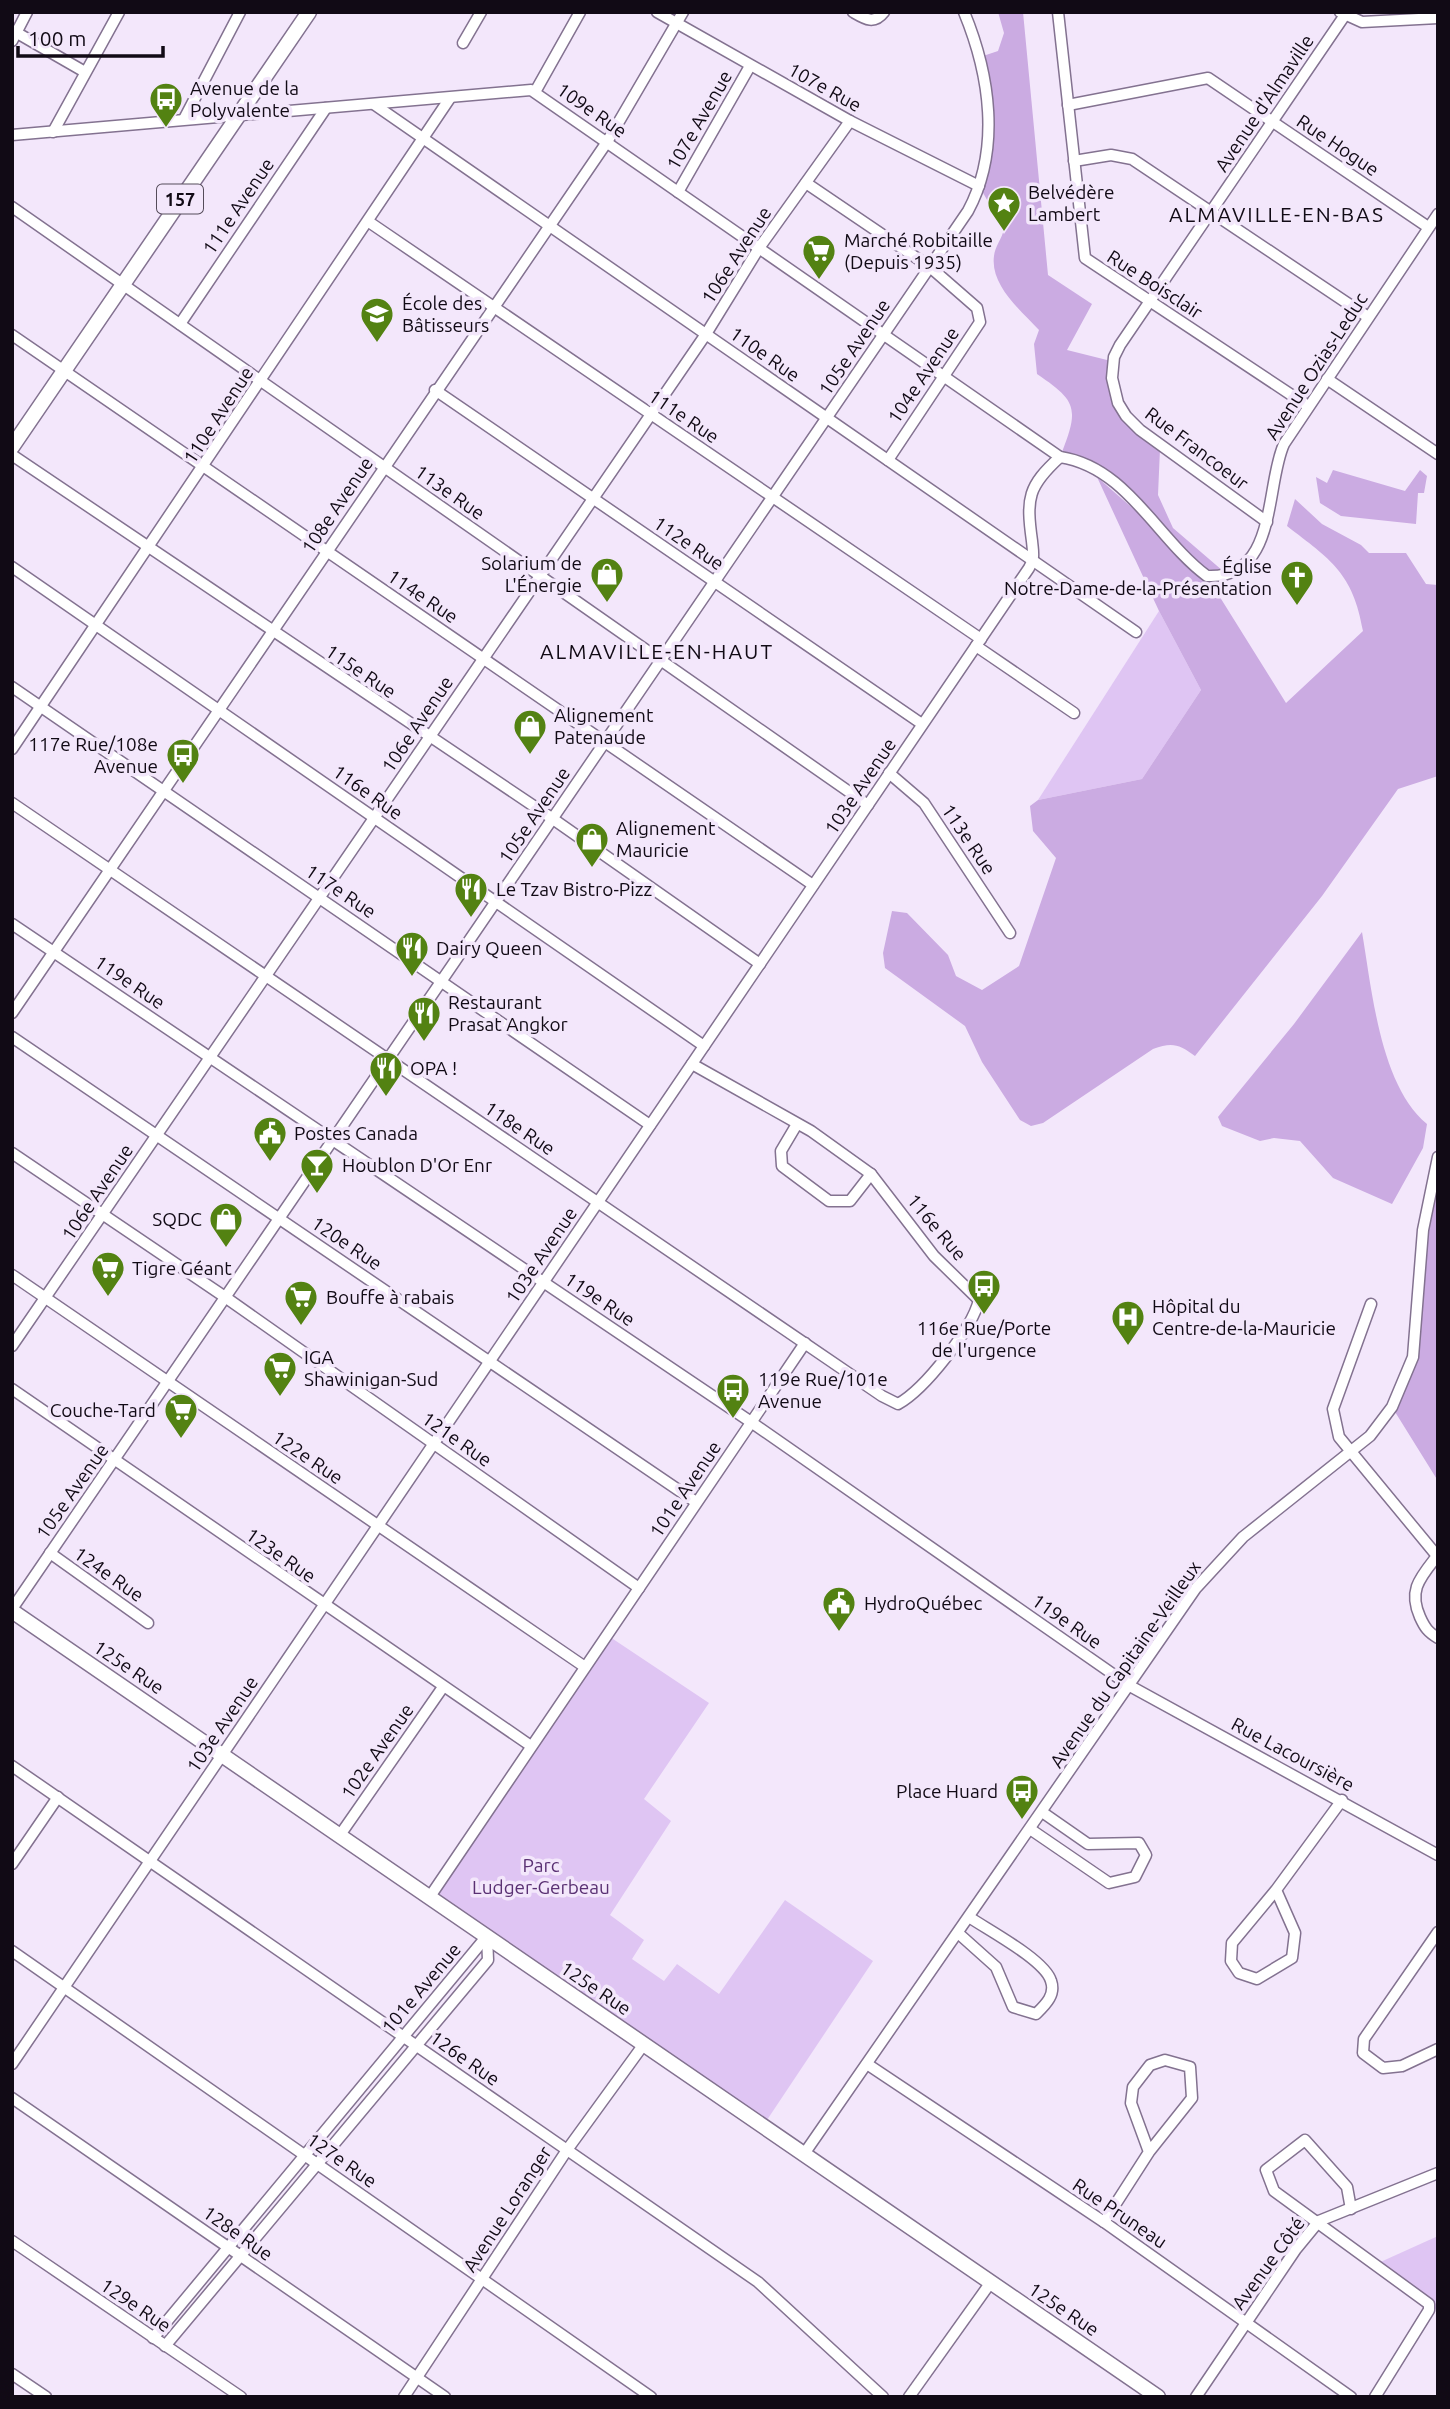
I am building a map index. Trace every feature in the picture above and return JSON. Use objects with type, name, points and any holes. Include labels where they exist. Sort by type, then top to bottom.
[{"type":"main road","name":"157","points":[[12,447],[308,12]]},
{"type":"main road","name":"125e Rue","points":[[12,1610],[1158,2397]]},
{"type":"street","points":[[27,12],[14,35],[85,72]]},
{"type":"street","points":[[53,132],[119,12]]},
{"type":"street","points":[[184,120],[238,16],[224,12]]},
{"type":"street","points":[[463,43],[481,12]]},
{"type":"street","points":[[535,92],[580,12]]},
{"type":"street","name":"107e Rue","points":[[657,12],[850,121],[979,186]]},
{"type":"street","name":"108e Avenue","points":[[12,1013],[492,306],[607,142],[684,12]]},
{"type":"street","points":[[853,12],[867,20],[875,20],[884,12]]},
{"type":"street","name":"105e Avenue","points":[[12,1610],[968,211],[986,160],[987,106],[980,57],[964,12]]},
{"type":"street","name":"Rue Boisclair","points":[[1058,12],[1085,258],[1308,406]]},
{"type":"street","points":[[1344,13],[1362,22],[1438,18]]},
{"type":"street","name":"Avenue d'Almaville","points":[[1115,394],[1114,357],[1273,123],[1344,13]]},
{"type":"street","name":"107e Avenue","points":[[678,192],[750,66]]},
{"type":"street","name":"Rue Hogue","points":[[1068,106],[1208,78],[1429,227]]},
{"type":"street","name":"109e Rue","points":[[12,135],[535,92],[1059,457]]},
{"type":"street","name":"110e Avenue","points":[[12,749],[150,548],[450,98]]},
{"type":"street","name":"110e Rue","points":[[375,105],[1136,632]]},
{"type":"street","name":"111e Avenue","points":[[180,324],[326,108]]},
{"type":"street","name":"106e Avenue","points":[[12,1346],[706,334],[760,248],[850,121]]},
{"type":"street","points":[[1074,161],[1111,155],[1132,159],[1368,317]]},
{"type":"street","points":[[806,183],[930,267]]},
{"type":"street","name":"113e Rue","points":[[12,207],[868,805]]},
{"type":"street","name":"Avenue Ozias-Leduc","points":[[1059,457],[1084,463],[1108,478],[1207,576],[1227,575],[1239,569],[1255,548],[1267,522],[1273,501],[1279,455],[1308,406],[1438,214]]},
{"type":"street","name":"111e Rue","points":[[369,222],[773,497],[1074,713]]},
{"type":"street","name":"104e Avenue","points":[[888,460],[979,322],[977,307],[930,267]]},
{"type":"street","name":"114e Rue","points":[[12,335],[813,885]]},
{"type":"street","points":[[1327,379],[1438,454]]},
{"type":"street","name":"112e Rue","points":[[436,390],[922,724]]},
{"type":"street","name":"Rue Francoeur","points":[[1115,394],[1122,411],[1140,430],[1267,522]]},
{"type":"street","name":"115e Rue","points":[[12,455],[553,819],[760,964]]},
{"type":"street","points":[[1033,561],[1030,497],[1032,486],[1038,476],[1059,457]]},
{"type":"street","name":"103e Avenue","points":[[12,2064],[1033,561]]},
{"type":"street","name":"116e Rue","points":[[12,567],[704,1046]]},
{"type":"street","name":"117e Rue","points":[[12,687],[650,1125]]},
{"type":"street","name":"113e Rue","points":[[889,773],[924,803],[1010,933]]},
{"type":"street","name":"118e Rue","points":[[12,803],[898,1404],[913,1396],[975,1317],[979,1300]]},
{"type":"street","name":"119e Rue","points":[[12,924],[751,1422],[1130,1686]]},
{"type":"street","name":"120e Rue","points":[[12,1037],[696,1502]]},
{"type":"street","name":"116e Rue","points":[[692,1063],[797,1124],[871,1174],[934,1256],[979,1300]]},
{"type":"street","points":[[797,1124],[782,1151],[782,1166],[829,1201],[850,1201],[871,1174]]},
{"type":"street","name":"121e Rue","points":[[12,1153],[225,1297],[639,1588]]},
{"type":"street","name":"Avenue du Capitaine-Veilleux","points":[[804,2154],[1196,1588],[1243,1536],[1352,1452],[1385,1418],[1402,1389],[1413,1357],[1423,1230],[1438,1157]]},
{"type":"street","name":"122e Rue","points":[[12,1275],[585,1667]]},
{"type":"street","points":[[1371,1304],[1333,1409],[1339,1437],[1437,1557],[1420,1578],[1413,1601],[1427,1632],[1438,1639]]},
{"type":"street","name":"101e Avenue","points":[[429,1898],[805,1343]]},
{"type":"street","name":"123e Rue","points":[[12,1390],[323,1606],[531,1746]]},
{"type":"street","name":"124e Rue","points":[[50,1553],[148,1623]]},
{"type":"street","name":"Rue Lacoursière","points":[[1130,1686],[1438,1855]]},
{"type":"street","name":"102e Avenue","points":[[340,1835],[443,1687]]},
{"type":"street","name":"126e Rue","points":[[12,1766],[758,2282],[883,2397]]},
{"type":"street","points":[[12,1864],[58,1797]]},
{"type":"street","points":[[1276,1890],[1295,1933],[1292,1958],[1257,1979],[1238,1973],[1231,1961],[1232,1943],[1276,1890],[1342,1800]]},
{"type":"street","points":[[1030,1829],[1109,1883],[1135,1877],[1146,1855],[1139,1843],[1088,1844],[1042,1812]]},
{"type":"street","points":[[958,1933],[996,1967],[1013,2007],[1036,2014],[1049,2001],[1052,1983],[1044,1968],[969,1917]]},
{"type":"street","points":[[1438,1932],[1364,2039],[1363,2053],[1383,2068],[1402,2066],[1438,2049]]},
{"type":"street","name":"101e Avenue","points":[[153,2338],[487,1936]]},
{"type":"street","name":"101e Avenue","points":[[165,2346],[488,1960],[487,1936]]},
{"type":"street","name":"127e Rue","points":[[12,1951],[651,2397]]},
{"type":"street","name":"Avenue Loranger","points":[[404,2397],[567,2150],[644,2044]]},
{"type":"street","points":[[1104,2222],[1149,2152],[1192,2098],[1190,2067],[1165,2060],[1150,2065],[1133,2087],[1131,2104],[1149,2152]]},
{"type":"street","name":"Rue Pruneau","points":[[867,2064],[1104,2222],[1351,2397]]},
{"type":"street","name":"128e Rue","points":[[12,2098],[444,2397]]},
{"type":"street","points":[[1351,2210],[1347,2188],[1305,2140],[1266,2170],[1275,2191],[1320,2221],[1429,2304],[1429,2310],[1375,2397]]},
{"type":"street","name":"Avenue Côté","points":[[1196,2397],[1296,2249],[1320,2221],[1438,2172]]},
{"type":"street","name":"129e Rue","points":[[12,2241],[241,2397]]},
{"type":"street","points":[[909,2397],[990,2281]]},
{"type":"street","points":[[12,2374],[46,2397]]},
{"type":"green space","points":[[1159,611],[1201,690],[1142,779],[1038,800]]},
{"type":"green space","name":"Parc Ludger-Gerbeau","points":[[607,1635],[709,1703],[644,1799],[671,1821],[610,1915],[644,1940],[632,1959],[664,1981],[677,1964],[719,1994],[785,1900],[873,1961],[763,2126],[429,1898]]},
{"type":"green space","points":[[1438,2236],[1438,2311],[1376,2264]]},
{"type":"shaded area","points":[[998,12],[1023,12],[1048,275],[1092,304],[1067,350],[1111,361],[1115,400],[1160,449],[1158,495],[1173,528],[1223,571],[1203,569],[1123,484],[1084,460],[1062,452],[1071,424],[1070,406],[1059,391],[1037,374],[1034,344],[1039,330],[1008,297],[997,277],[994,256],[1004,229],[979,186],[986,160],[980,57],[998,51],[1004,33]]},
{"type":"shaded area","points":[[1333,470],[1405,491],[1420,470],[1427,476],[1424,493],[1418,493],[1416,524],[1341,516],[1320,503],[1316,477],[1327,483]]},
{"type":"shaded area","points":[[1097,477],[1161,533],[1198,575],[1213,586],[1286,703],[1363,631],[1359,611],[1346,581],[1328,559],[1287,526],[1295,499],[1322,524],[1361,545],[1369,553],[1406,553],[1426,584],[1438,585],[1438,776],[1398,789],[1322,896],[1195,1056],[1175,1045],[1153,1049],[1043,1123],[1031,1126],[1020,1120],[982,1062],[965,1026],[885,968],[883,953],[892,911],[907,913],[948,955],[956,976],[982,990],[1019,966],[1056,858],[1033,831],[1030,806],[1038,800],[1142,779],[1201,690],[1159,611]]},
{"type":"shaded area","points":[[1362,932],[1375,1008],[1388,1061],[1398,1086],[1411,1107],[1427,1124],[1423,1148],[1392,1204],[1333,1178],[1300,1141],[1274,1138],[1260,1141],[1222,1126],[1218,1117],[1294,1024]]},
{"type":"shaded area","points":[[1438,1157],[1438,1481],[1392,1407],[1408,1374],[1420,1260]]},
{"type":"place","name":"Avenue de la Polyvalente","points":[[166,129]]},
{"type":"place","name":"Belvédère Lambert","points":[[1004,233]]},
{"type":"place","name":"Marché Robitaille (Depuis 1935)","points":[[819,281]]},
{"type":"place","name":"École des Bâtisseurs","points":[[377,344]]},
{"type":"place","name":"Solarium de L'Énergie","points":[[607,604]]},
{"type":"place","name":"Église Notre-Dame-de-la-Présentation","points":[[1297,607]]},
{"type":"place","name":"Alignement Patenaude","points":[[530,756]]},
{"type":"place","name":"117e Rue/108e Avenue","points":[[183,785]]},
{"type":"place","name":"Alignement Mauricie","points":[[592,869]]},
{"type":"place","name":"Le Tzav Bistro-Pizz","points":[[471,919]]},
{"type":"place","name":"Dairy Queen","points":[[412,978]]},
{"type":"place","name":"Restaurant Prasat Angkor","points":[[424,1043]]},
{"type":"place","name":"OPA !","points":[[386,1098]]},
{"type":"place","name":"Postes Canada","points":[[270,1163]]},
{"type":"place","name":"Houblon D'Or Enr","points":[[317,1195]]},
{"type":"place","name":"SQDC","points":[[226,1249]]},
{"type":"place","name":"Tigre Géant","points":[[108,1298]]},
{"type":"place","name":"116e Rue/Porte de l'urgence","points":[[984,1316]]},
{"type":"place","name":"Bouffe à rabais","points":[[301,1327]]},
{"type":"place","name":"Hôpital du Centre-de-la-Mauricie","points":[[1128,1347]]},
{"type":"place","name":"IGA Shawinigan-Sud","points":[[280,1398]]},
{"type":"place","name":"119e Rue/101e Avenue","points":[[733,1420]]},
{"type":"place","name":"Couche-Tard","points":[[181,1440]]},
{"type":"place","name":"HydroQuébec","points":[[839,1633]]},
{"type":"place","name":"Place Huard","points":[[1022,1821]]},
{"type":"district","name":"ALMAVILLE-EN-BAS","points":[[1277,214]]},
{"type":"district","name":"ALMAVILLE-EN-HAUT","points":[[657,651]]}]
